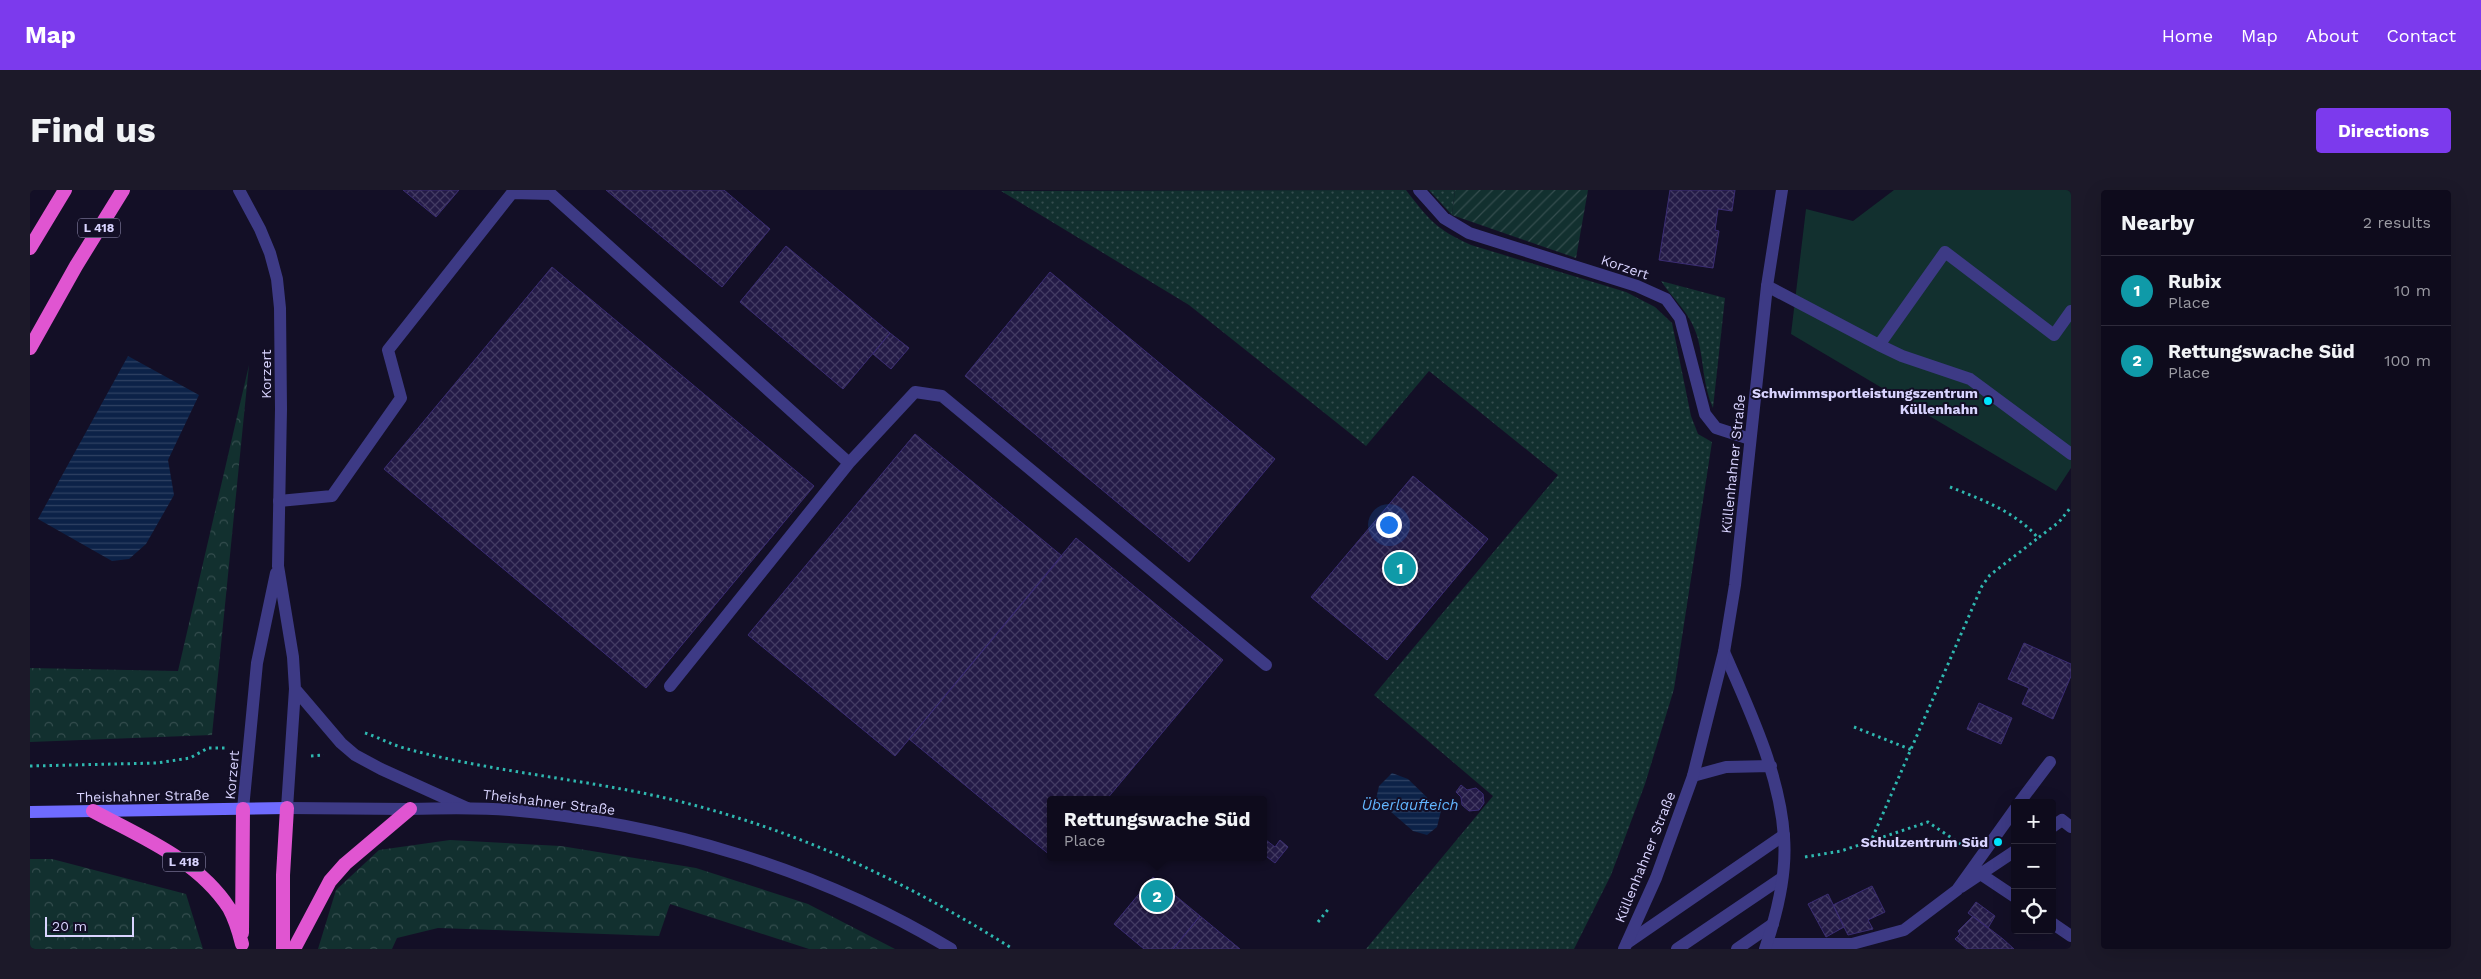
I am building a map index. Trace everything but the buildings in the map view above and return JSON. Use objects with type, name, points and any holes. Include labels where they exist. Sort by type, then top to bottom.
[{"type":"highway","points":[[30,248],[65,190]]},
{"type":"highway","name":"L 418","points":[[30,348],[76,266],[123,190]]},
{"type":"highway","points":[[283,949],[283,875],[287,808]]},
{"type":"highway","name":"L 418","points":[[242,947],[244,809]]},
{"type":"highway","points":[[294,949],[330,882],[345,864],[410,809]]},
{"type":"highway","name":"L 418","points":[[93,811],[185,863],[205,881],[229,908],[242,947]]},
{"type":"main road","name":"Theishahner Straße","points":[[30,812],[287,808]]},
{"type":"street","name":"Korzert","points":[[239,190],[260,229],[277,279],[282,341],[278,566],[295,689],[287,808]]},
{"type":"street","name":"Korzert","points":[[1419,190],[1444,218],[1469,233],[1637,286],[1666,299],[1680,318],[1705,414],[1716,428],[1750,439]]},
{"type":"street","name":"Küllenhahner Straße","points":[[1625,946],[1656,878],[1693,776],[1724,652],[1735,585],[1767,286],[1782,190]]},
{"type":"street","points":[[279,500],[332,496],[401,398],[388,350],[512,193],[550,194],[849,463]]},
{"type":"street","points":[[1879,345],[1945,252],[2054,335],[2071,311]]},
{"type":"street","points":[[1767,286],[1902,356],[1970,379],[2071,454]]},
{"type":"street","points":[[670,686],[849,463],[915,392],[942,396],[1266,665]]},
{"type":"street","name":"Korzert","points":[[244,809],[257,663],[278,566]]},
{"type":"street","points":[[1724,652],[1771,766],[1784,835],[1782,878],[1773,924],[1766,946],[1852,944],[1904,930],[1957,890],[2011,854]]},
{"type":"street","points":[[295,689],[341,743],[355,755],[381,770],[467,808]]},
{"type":"street","points":[[2023,799],[2050,762]]},
{"type":"street","points":[[1693,776],[1726,767],[1771,766]]},
{"type":"street","name":"Theishahner Straße","points":[[287,808],[467,808],[559,815],[614,824],[675,837],[732,853],[836,889],[951,949]]},
{"type":"street","points":[[1957,890],[1979,856],[2011,814]]},
{"type":"street","points":[[2056,824],[2062,820],[2071,827]]},
{"type":"street","points":[[1625,946],[1784,835]]},
{"type":"street","points":[[1982,874],[2011,894]]},
{"type":"street","points":[[1677,949],[1782,878]]},
{"type":"street","points":[[1737,949],[1773,924]]},
{"type":"street","points":[[2056,926],[2071,936]]},
{"type":"path","points":[[1950,487],[1990,503],[2031,530],[2038,538]]},
{"type":"path","points":[[1871,841],[1982,586],[1990,575],[2059,522],[2071,507]]},
{"type":"path","points":[[1854,727],[1912,750]]},
{"type":"path","points":[[290,754],[322,757],[341,743]]},
{"type":"path","points":[[30,766],[157,763],[190,758],[215,747],[249,750]]},
{"type":"path","points":[[1784,860],[1841,851],[1928,822],[1979,856]]},
{"type":"path","points":[[1318,922],[1330,907]]},
{"type":"green space","points":[[1406,190],[1434,223],[1449,234],[1471,245],[1626,292],[1655,307],[1672,323],[1691,416],[1698,434],[1712,442],[1674,689],[1645,784],[1611,875],[1574,949],[1366,949],[1493,796],[1374,695],[1558,475],[1429,371],[1366,446],[1189,305],[1001,191]]},
{"type":"green space","points":[[1429,190],[1455,190],[1452,215]]},
{"type":"green space","points":[[1455,190],[1588,190],[1576,258],[1452,215]]},
{"type":"green space","name":"Schwimmsportleistungszentrum Küllenhahn","points":[[1894,190],[2071,190],[2071,468],[2056,491],[1791,334],[1806,209],[1853,221]]},
{"type":"green space","points":[[1661,281],[1725,298],[1713,408],[1705,383],[1700,348],[1695,330],[1687,315]]},
{"type":"green space","points":[[249,365],[212,735],[30,742],[30,668],[178,671]]},
{"type":"green space","points":[[450,840],[561,846],[696,868],[808,904],[895,949],[809,949],[670,904],[659,936],[438,928],[397,938],[392,949],[318,949],[336,890],[379,850]]},
{"type":"green space","points":[[30,859],[52,859],[186,894],[203,949],[30,949]]},
{"type":"water","points":[[128,356],[199,395],[168,460],[174,495],[146,544],[129,559],[112,561],[38,519]]},
{"type":"water","name":"Überlaufteich","points":[[1392,773],[1408,779],[1441,811],[1437,827],[1427,835],[1413,831],[1376,799],[1379,786]]},
{"type":"place","name":"Schwimmsportleistungszentrum Küllenhahn","points":[[1988,401]]},
{"type":"place","name":"Rubix","points":[[1400,568]]},
{"type":"place","name":"Schulzentrum Süd","points":[[1998,842]]},
{"type":"place","name":"Rettungswache Süd","points":[[1157,896]]}]
